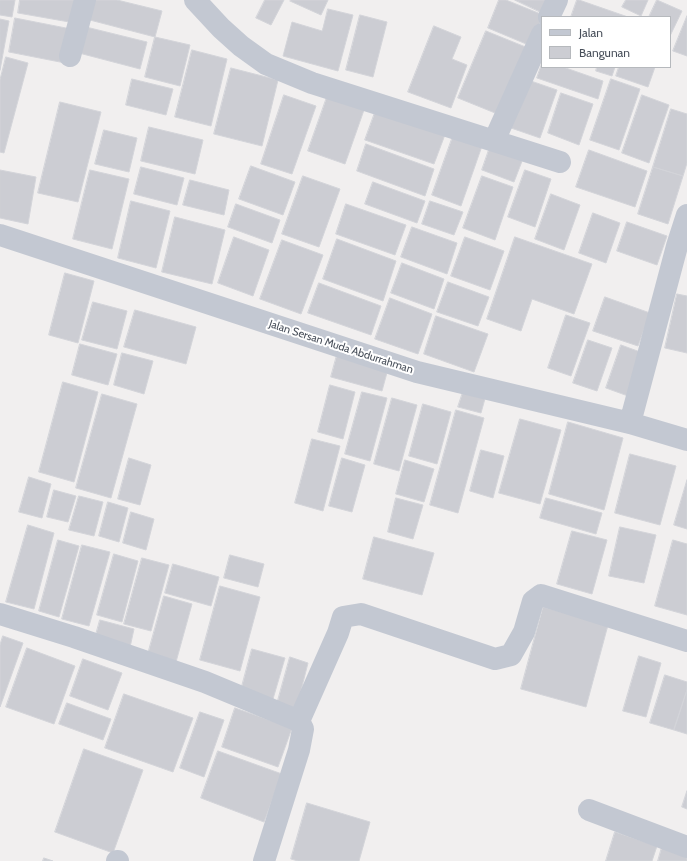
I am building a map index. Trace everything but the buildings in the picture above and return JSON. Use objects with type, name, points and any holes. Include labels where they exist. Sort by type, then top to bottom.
[{"type":"street","points":[[70,56],[85,0]]},
{"type":"street","points":[[195,0],[221,28],[241,46],[266,64],[312,83],[560,162]]},
{"type":"street","points":[[550,16],[557,0]]},
{"type":"street","points":[[494,141],[541,36]]},
{"type":"street","points":[[630,423],[673,260],[687,215]]},
{"type":"street","name":"Jalan Sersan Muda Abdurrahman","points":[[0,235],[416,372],[630,423],[687,440]]},
{"type":"street","points":[[299,721],[338,633],[343,617],[361,614],[495,659],[511,656],[524,632],[533,601],[541,595],[687,641]]},
{"type":"street","points":[[0,614],[204,682],[299,721],[303,729],[299,750],[264,861]]},
{"type":"street","points":[[589,810],[687,846]]}]
